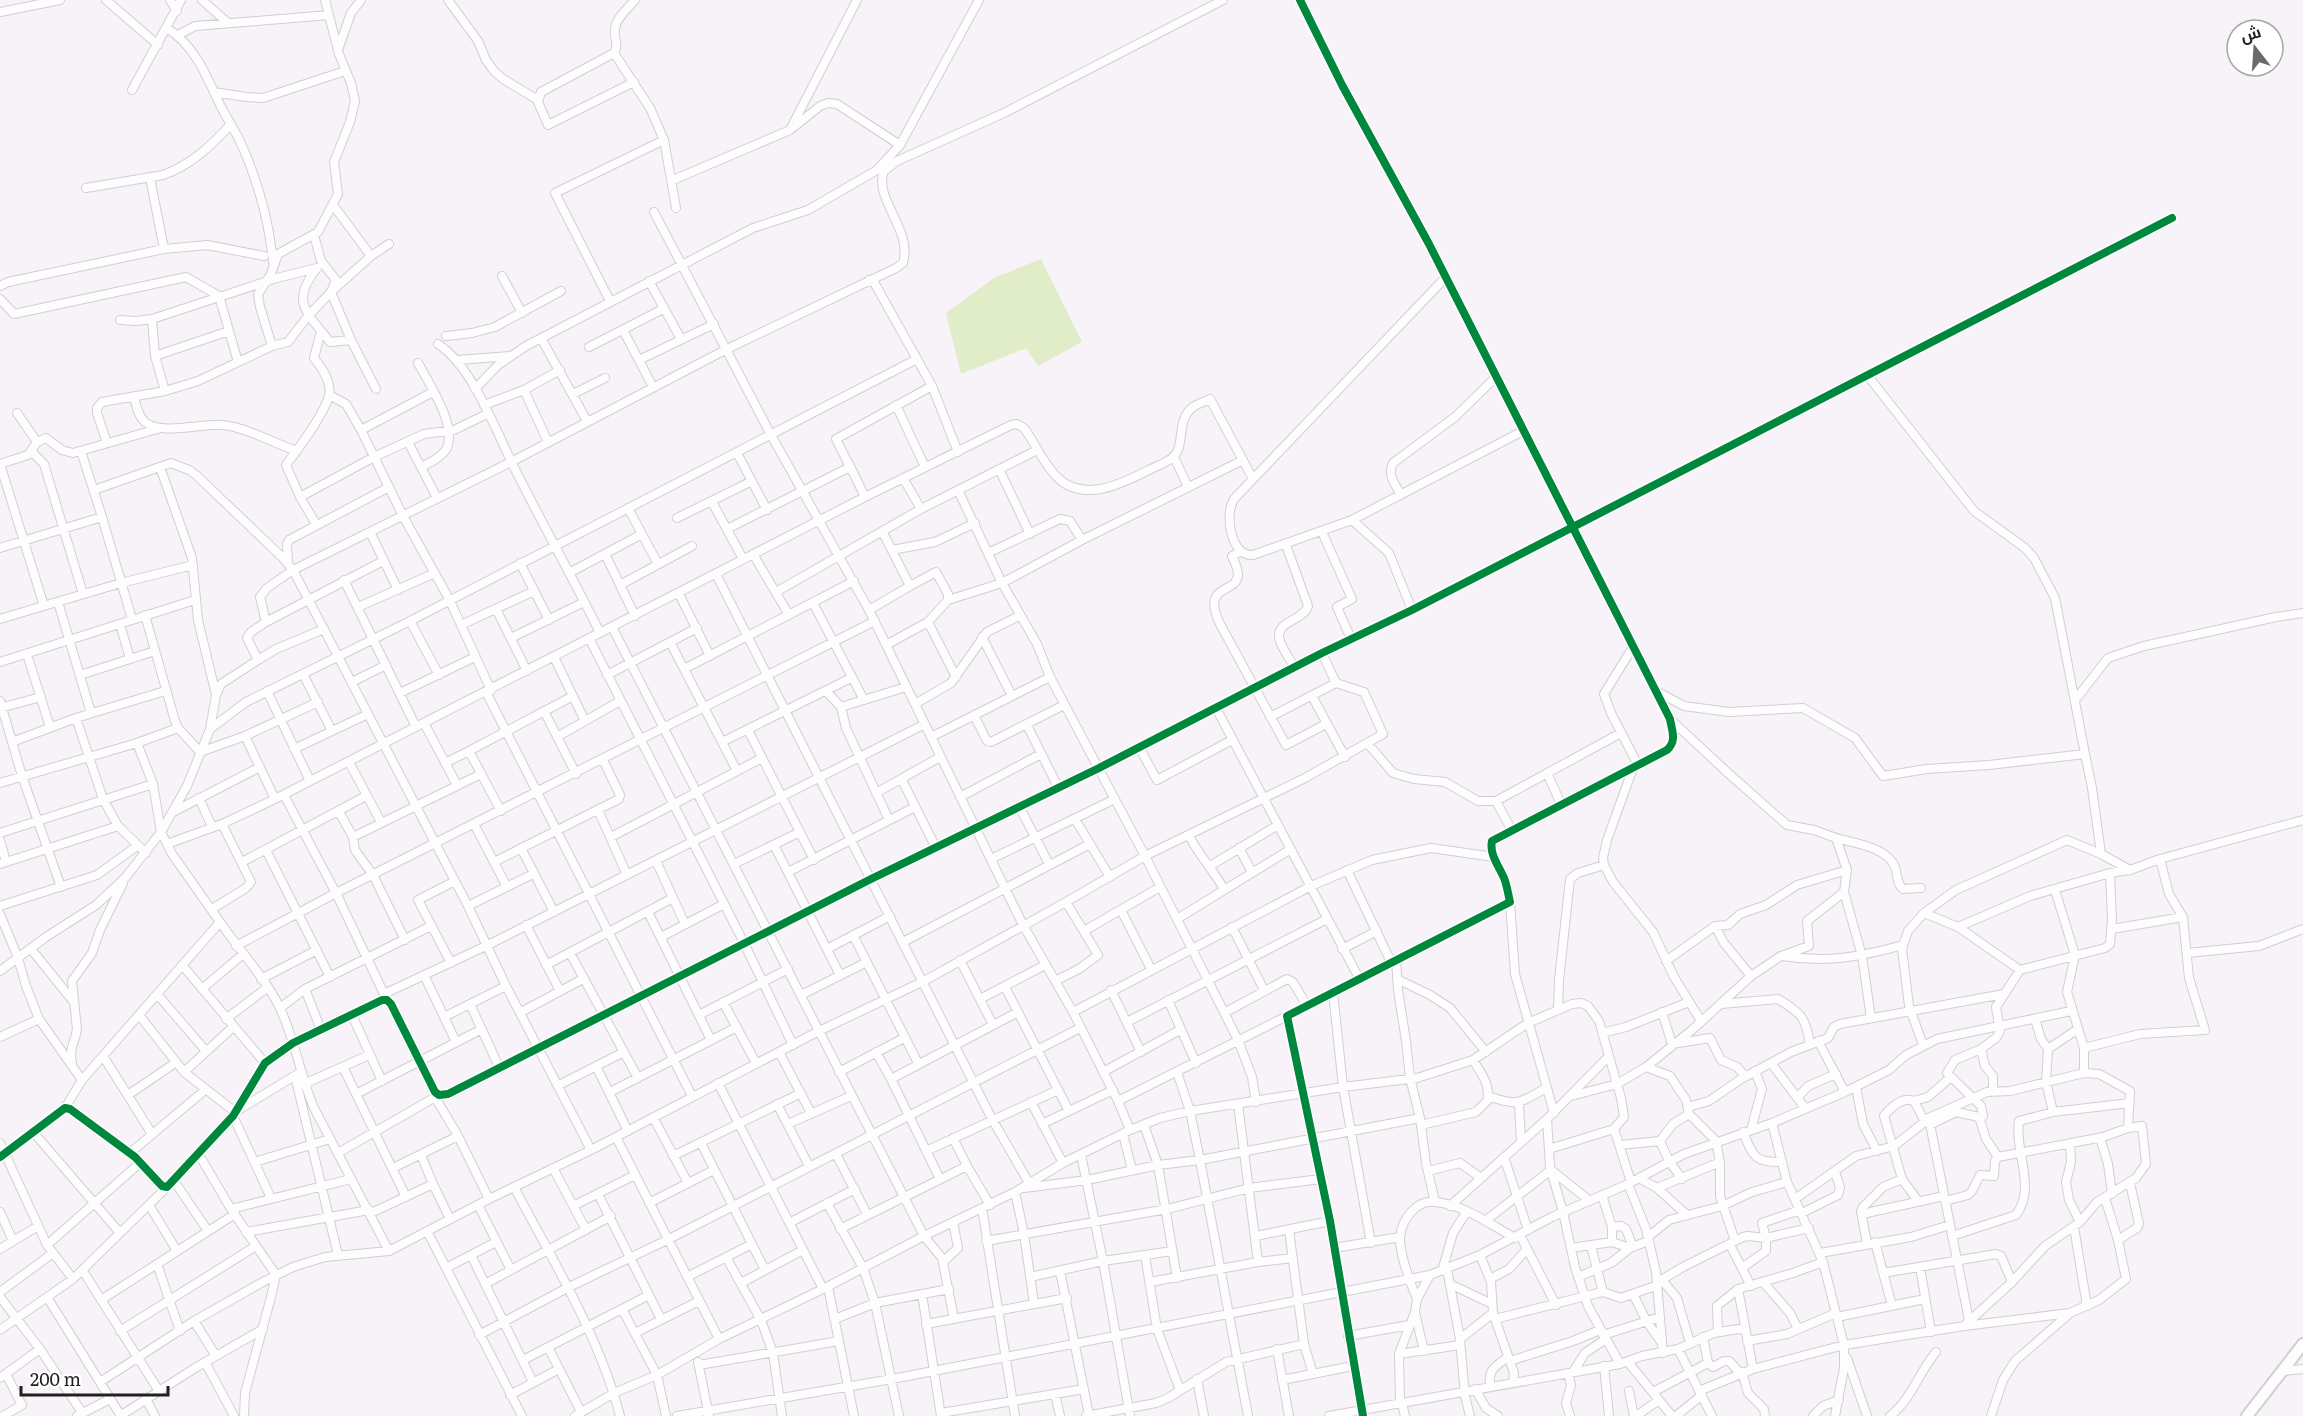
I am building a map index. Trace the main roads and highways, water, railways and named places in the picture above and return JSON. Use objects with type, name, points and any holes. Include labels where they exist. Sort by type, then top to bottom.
[{"type":"highway","points":[[2247,1416],[2303,1344]]}]
